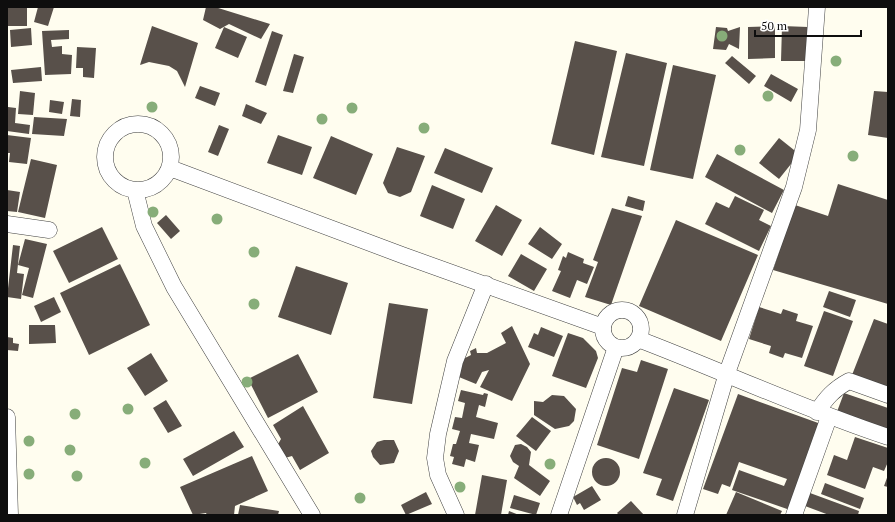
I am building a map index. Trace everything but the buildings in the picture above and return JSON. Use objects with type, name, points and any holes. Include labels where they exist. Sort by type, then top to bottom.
[{"type":"street","points":[[685,515],[727,374],[794,187],[808,130],[817,7]]},
{"type":"street","points":[[138,124],[151,126],[161,133],[169,143],[172,155],[170,168],[162,180],[150,189],[135,190],[123,187],[113,179],[107,168],[105,156],[108,144],[115,133],[126,127],[138,124]]},
{"type":"street","points":[[170,168],[402,255],[603,327]]},
{"type":"street","points":[[135,190],[144,226],[174,287],[312,515]]},
{"type":"street","points":[[7,224],[49,230]]},
{"type":"street","points":[[456,515],[438,475],[435,458],[438,434],[455,361],[486,284]]},
{"type":"street","points":[[628,310],[638,319],[641,326],[638,339],[628,347],[616,347],[606,339],[603,327],[609,315],[615,311],[628,310]]},
{"type":"street","points":[[638,339],[727,374],[823,415],[888,437]]},
{"type":"street","points":[[559,515],[616,347]]},
{"type":"street","points":[[794,515],[828,396],[836,388],[849,381],[871,390],[888,394]]},
{"type":"street","points":[[7,417],[10,515]]}]
